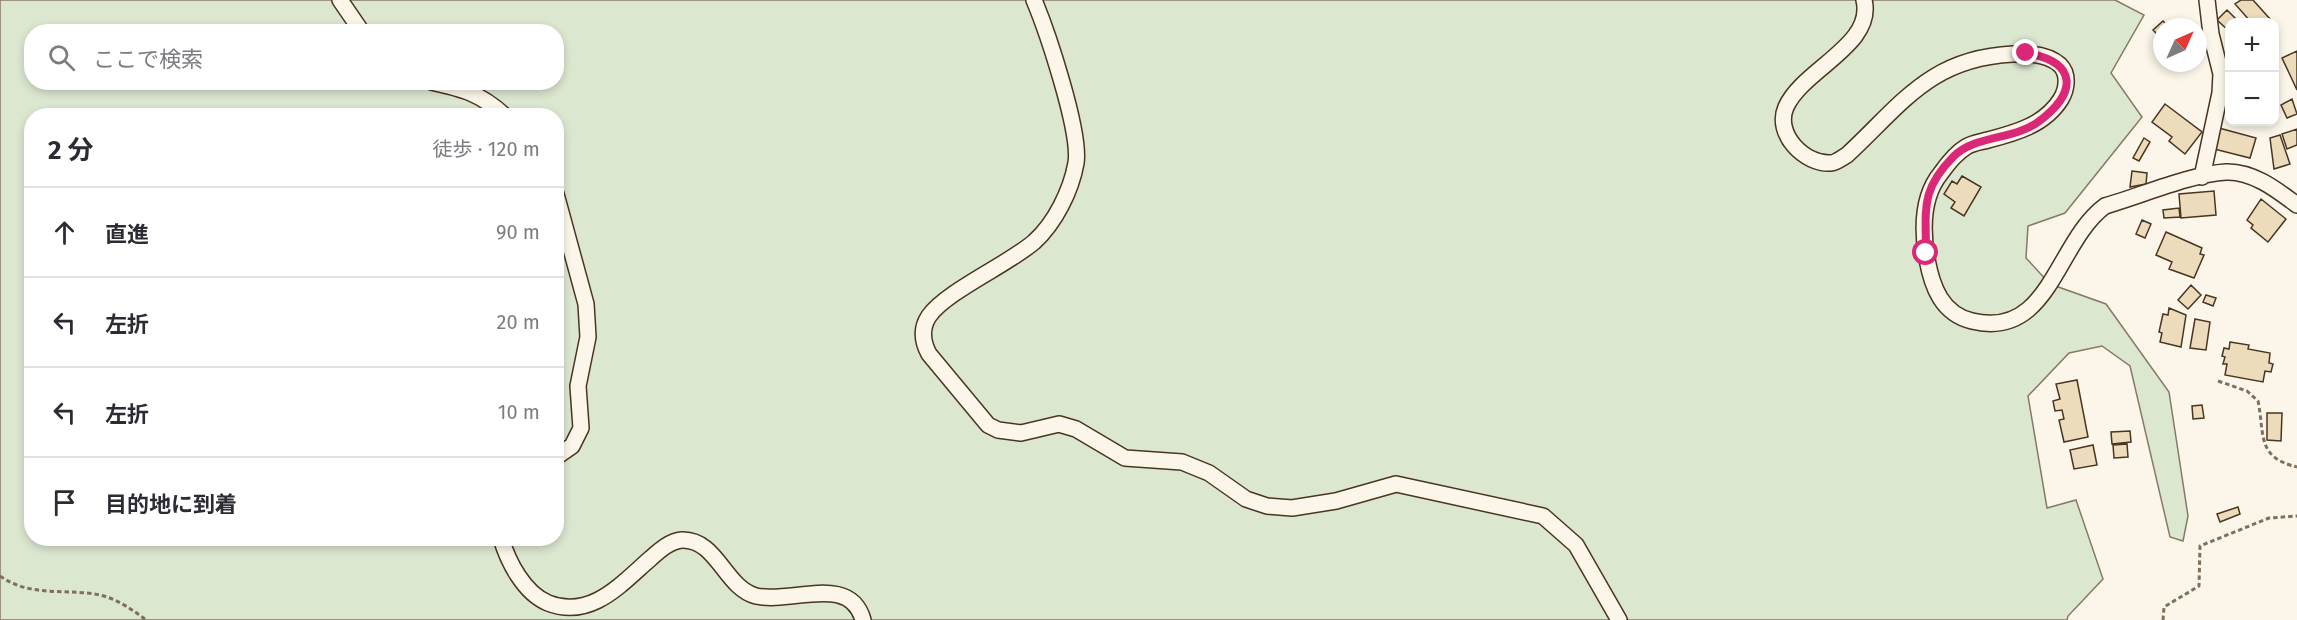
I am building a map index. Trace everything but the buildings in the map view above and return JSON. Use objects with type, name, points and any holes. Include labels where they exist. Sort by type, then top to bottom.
[{"type":"street","points":[[339,0],[356,24]]},
{"type":"street","points":[[1034,0],[1043,21],[1074,134],[1076,161],[1070,188],[1052,222],[1034,241],[944,302],[929,316],[923,330],[924,345],[929,354],[988,425],[1005,433],[1021,433],[1059,424],[1076,429],[1125,458],[1182,462],[1209,473],[1246,499],[1267,506],[1292,508],[1336,501],[1395,484],[1543,516],[1576,545],[1619,620]]},
{"type":"street","points":[[1864,0],[1866,18],[1859,33],[1802,84],[1785,110],[1786,135],[1803,155],[1817,162],[1833,163],[1847,155],[1918,85],[1959,64],[1997,55],[2026,53],[2051,60],[2059,64],[2066,73],[2066,87],[2061,99],[2047,115],[2020,130],[1967,145],[1954,156],[1931,188],[1925,214],[1926,253],[1932,283],[1939,299],[1964,319],[1994,324],[2009,322],[2023,315],[2046,291],[2079,232],[2092,216],[2105,206],[2202,177],[2228,172],[2252,177],[2297,205]]},
{"type":"street","points":[[2202,177],[2220,93],[2221,74],[2211,34],[2207,0]]},
{"type":"street","points":[[464,90],[486,99],[496,108]]},
{"type":"street","points":[[564,223],[586,304],[588,337],[578,386],[582,409],[581,428],[572,446],[564,452]]},
{"type":"street","points":[[504,546],[506,554],[527,586],[542,600],[558,608],[575,610],[594,606],[665,546],[681,540],[694,542],[706,549],[739,586],[752,595],[770,599],[834,592],[851,598],[859,605],[863,620]]},
{"type":"path","points":[[2218,381],[2247,392],[2258,401],[2262,441],[2268,453],[2286,464],[2297,467]]},
{"type":"path","points":[[2163,620],[2164,607],[2199,586],[2200,546],[2269,518],[2297,516]]},
{"type":"path","points":[[0,576],[27,590],[101,595],[124,605],[146,620]]},
{"type":"green space","points":[[0,0],[2115,0],[2144,15],[2111,73],[2142,117],[2065,213],[2028,226],[2026,258],[2050,284],[2106,304],[2169,392],[2188,516],[2183,541],[2170,537],[2130,366],[2102,346],[2069,353],[2028,396],[2047,508],[2076,500],[2103,579],[2068,616],[2067,620],[0,620]]},
{"type":"route","points":[[1926,253],[1926,201],[1939,175],[1954,156],[1967,145],[2036,124],[2061,99],[2066,87],[2066,73],[2059,64],[2044,57],[2026,53]]}]
